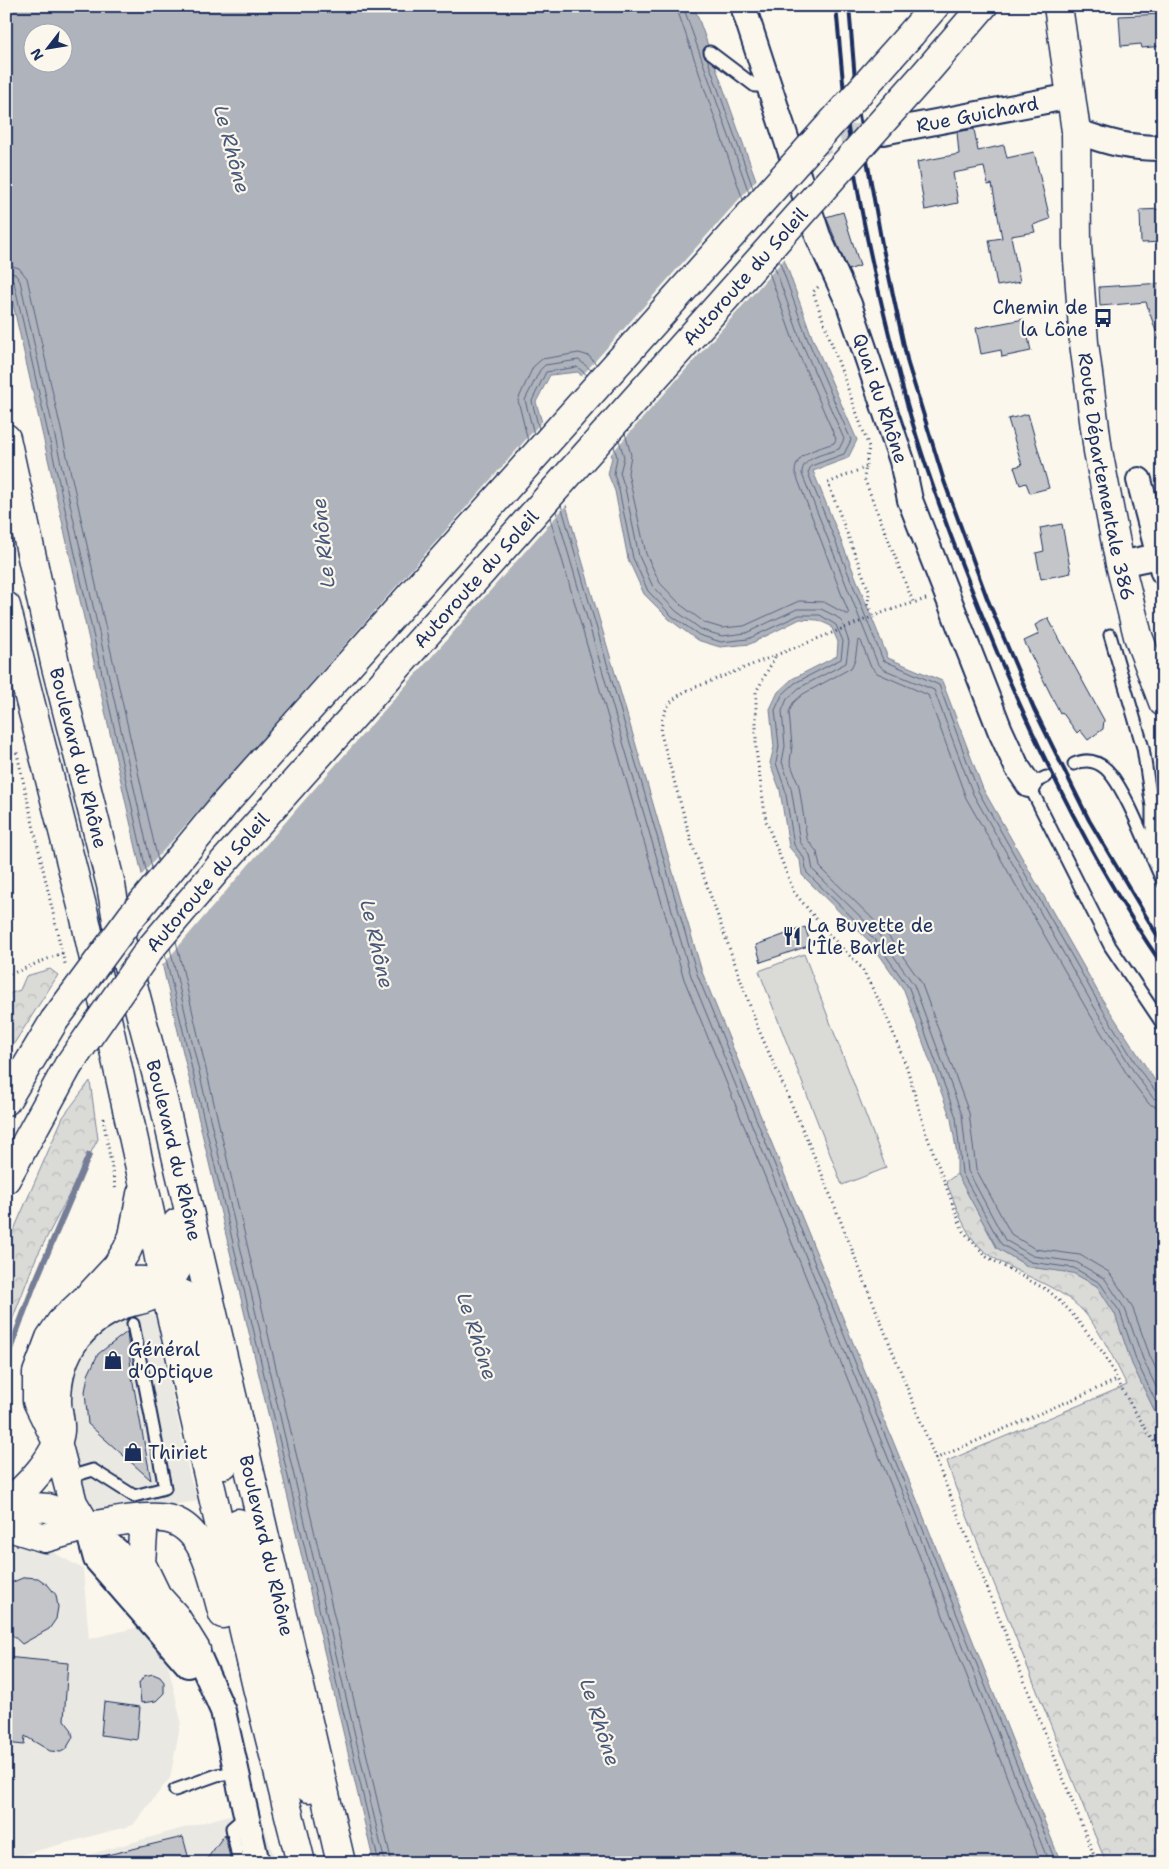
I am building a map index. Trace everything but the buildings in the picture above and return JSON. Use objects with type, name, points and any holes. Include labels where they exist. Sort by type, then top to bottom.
[{"type":"main road","name":"Autoroute du Soleil","points":[[6,1100],[54,1021],[131,917],[228,801],[935,6]]},
{"type":"main road","name":"Autoroute du Soleil","points":[[6,1179],[42,1110],[68,1066],[149,950],[221,864],[983,6]]},
{"type":"main road","name":"Route Départementale 386","points":[[1058,6],[1076,131],[1077,246],[1084,343],[1098,451],[1120,564],[1138,636],[1163,702]]},
{"type":"main road","name":"Boulevard du Rhône","points":[[6,438],[55,662],[111,885],[119,932],[162,1095],[341,1863]]},
{"type":"main road","name":"Boulevard du Rhône","points":[[6,606],[84,914],[142,1185],[155,1236],[164,1286],[257,1687],[301,1863]]},
{"type":"main road","points":[[6,1503],[34,1480],[57,1442],[60,1430],[57,1401],[58,1381],[62,1366],[77,1337],[91,1322],[110,1311],[149,1297],[164,1286],[179,1265],[183,1246],[146,1104],[119,932]]},
{"type":"main road","points":[[87,1526],[73,1503],[57,1442],[37,1401],[37,1373],[50,1338],[61,1322],[117,1266],[127,1250],[133,1236],[142,1185]]},
{"type":"main road","points":[[90,1295],[137,1280],[151,1280],[184,1295],[194,1323],[226,1473],[280,1696],[298,1757],[335,1863]]},
{"type":"main road","points":[[6,1503],[48,1508],[87,1526]]},
{"type":"main road","points":[[142,1507],[141,1563],[156,1596],[175,1616],[196,1650]]},
{"type":"main road","points":[[6,1526],[45,1538],[142,1507],[188,1529],[201,1546],[235,1656],[257,1687]]},
{"type":"street","name":"Quai du Rhône","points":[[743,6],[769,86],[797,150],[818,236],[836,275],[864,348],[902,461],[910,500],[946,595],[1000,730],[1017,767],[1037,781]]},
{"type":"street","name":"Rue Guichard","points":[[883,132],[1072,96]]},
{"type":"street","points":[[1076,131],[1107,143],[1130,148],[1163,148]]},
{"type":"street","points":[[1120,564],[1161,561],[1139,480]]},
{"type":"street","points":[[87,1526],[117,1551],[138,1588],[196,1650],[212,1682],[223,1711],[257,1863]]},
{"type":"street","points":[[87,1526],[96,1559],[190,1668],[212,1682]]},
{"type":"lane","points":[[710,52],[755,86],[769,86]]},
{"type":"lane","points":[[1110,635],[1143,748],[1152,807],[1152,858]]},
{"type":"lane","points":[[1074,764],[1082,761],[1094,762],[1105,768],[1113,778],[1163,882]]},
{"type":"lane","points":[[1037,781],[1110,946],[1163,1025]]},
{"type":"lane","points":[[66,1478],[93,1470],[134,1496],[142,1507],[165,1488],[134,1324]]},
{"type":"lane","points":[[175,1790],[217,1775],[237,1772]]},
{"type":"lane","points":[[239,1863],[232,1828],[246,1816]]},
{"type":"path","points":[[836,275],[822,282],[813,292],[870,447],[864,478],[913,602],[686,691],[674,698],[662,716],[662,734],[692,844],[758,1028],[819,1167],[1097,1863]]},
{"type":"path","points":[[866,467],[828,483],[869,592],[868,605],[874,618]]},
{"type":"path","points":[[775,657],[756,692],[756,750],[766,821],[794,892],[830,936],[861,967],[885,1012],[906,1068],[926,1133],[963,1231],[987,1257],[1049,1292],[1069,1310],[1104,1354],[1117,1380],[1163,1456]]},
{"type":"path","points":[[14,740],[67,971]]},
{"type":"path","points":[[6,976],[62,953]]},
{"type":"path","points":[[102,1117],[117,1199]]},
{"type":"path","points":[[935,1459],[1117,1380]]},
{"type":"shaded area","points":[[133,1310],[155,1315],[190,1477],[198,1501],[105,1515],[94,1510],[85,1494],[66,1407],[69,1371],[94,1332]]},
{"type":"shaded area","points":[[6,1537],[51,1551],[83,1569],[89,1639],[139,1627],[166,1655],[181,1721],[170,1778],[133,1825],[6,1859]]},
{"type":"shaded area","points":[[258,1807],[276,1863],[59,1863]]},
{"type":"green space","points":[[804,954],[886,1168],[842,1185],[759,971]]},
{"type":"green space","points":[[50,969],[58,975],[6,1056],[6,995],[20,990],[26,976]]},
{"type":"green space","points":[[90,1081],[98,1139],[36,1258],[6,1336],[6,1248],[63,1117]]},
{"type":"green space","points":[[957,1174],[997,1248],[1029,1267],[1073,1273],[1097,1286],[1115,1314],[1132,1364],[1163,1428],[1163,1863],[1106,1863],[955,1486],[947,1461],[1127,1385],[1102,1338],[1084,1312],[1061,1293],[995,1259],[976,1244],[966,1228],[946,1182]]},
{"type":"water","name":"Le Rhône","points":[[6,6],[694,6],[812,337],[857,440],[848,458],[813,471],[888,658],[942,681],[983,789],[1102,999],[1163,1093],[1163,1428],[1132,1364],[1115,1314],[1097,1286],[1073,1273],[1029,1267],[997,1248],[957,1174],[957,1154],[951,1119],[904,990],[871,943],[802,875],[800,860],[789,847],[780,790],[770,763],[774,747],[770,709],[778,692],[792,679],[837,656],[838,642],[831,626],[818,620],[800,619],[750,644],[720,647],[697,640],[669,619],[644,594],[628,559],[615,491],[608,474],[612,457],[593,389],[578,372],[550,375],[536,402],[702,972],[917,1500],[1061,1863],[374,1863],[165,976],[6,273]]},
{"type":"pier","points":[[758,178],[786,257],[609,456],[591,391],[580,378]]},
{"type":"pier","points":[[544,419],[568,503],[301,804],[160,968],[140,877]]},
{"type":"waterway","points":[[6,1360],[34,1285],[89,1155]]},
{"type":"tunnel","points":[[805,147],[881,132]]},
{"type":"railway","points":[[836,6],[849,137],[866,236],[897,366],[929,475],[955,547],[997,652],[1052,774],[1093,853],[1163,966]]},
{"type":"railway","points":[[849,6],[857,104],[882,244],[908,364],[944,481],[987,598],[1034,709],[1089,820],[1163,945]]},
{"type":"place","name":"Chemin de la Lône","points":[[1103,318]]},
{"type":"place","name":"La Buvette de l'Île Barlet","points":[[792,936]]},
{"type":"place","name":"Général d'Optique","points":[[113,1360]]},
{"type":"place","name":"Thiriet","points":[[133,1452]]}]
